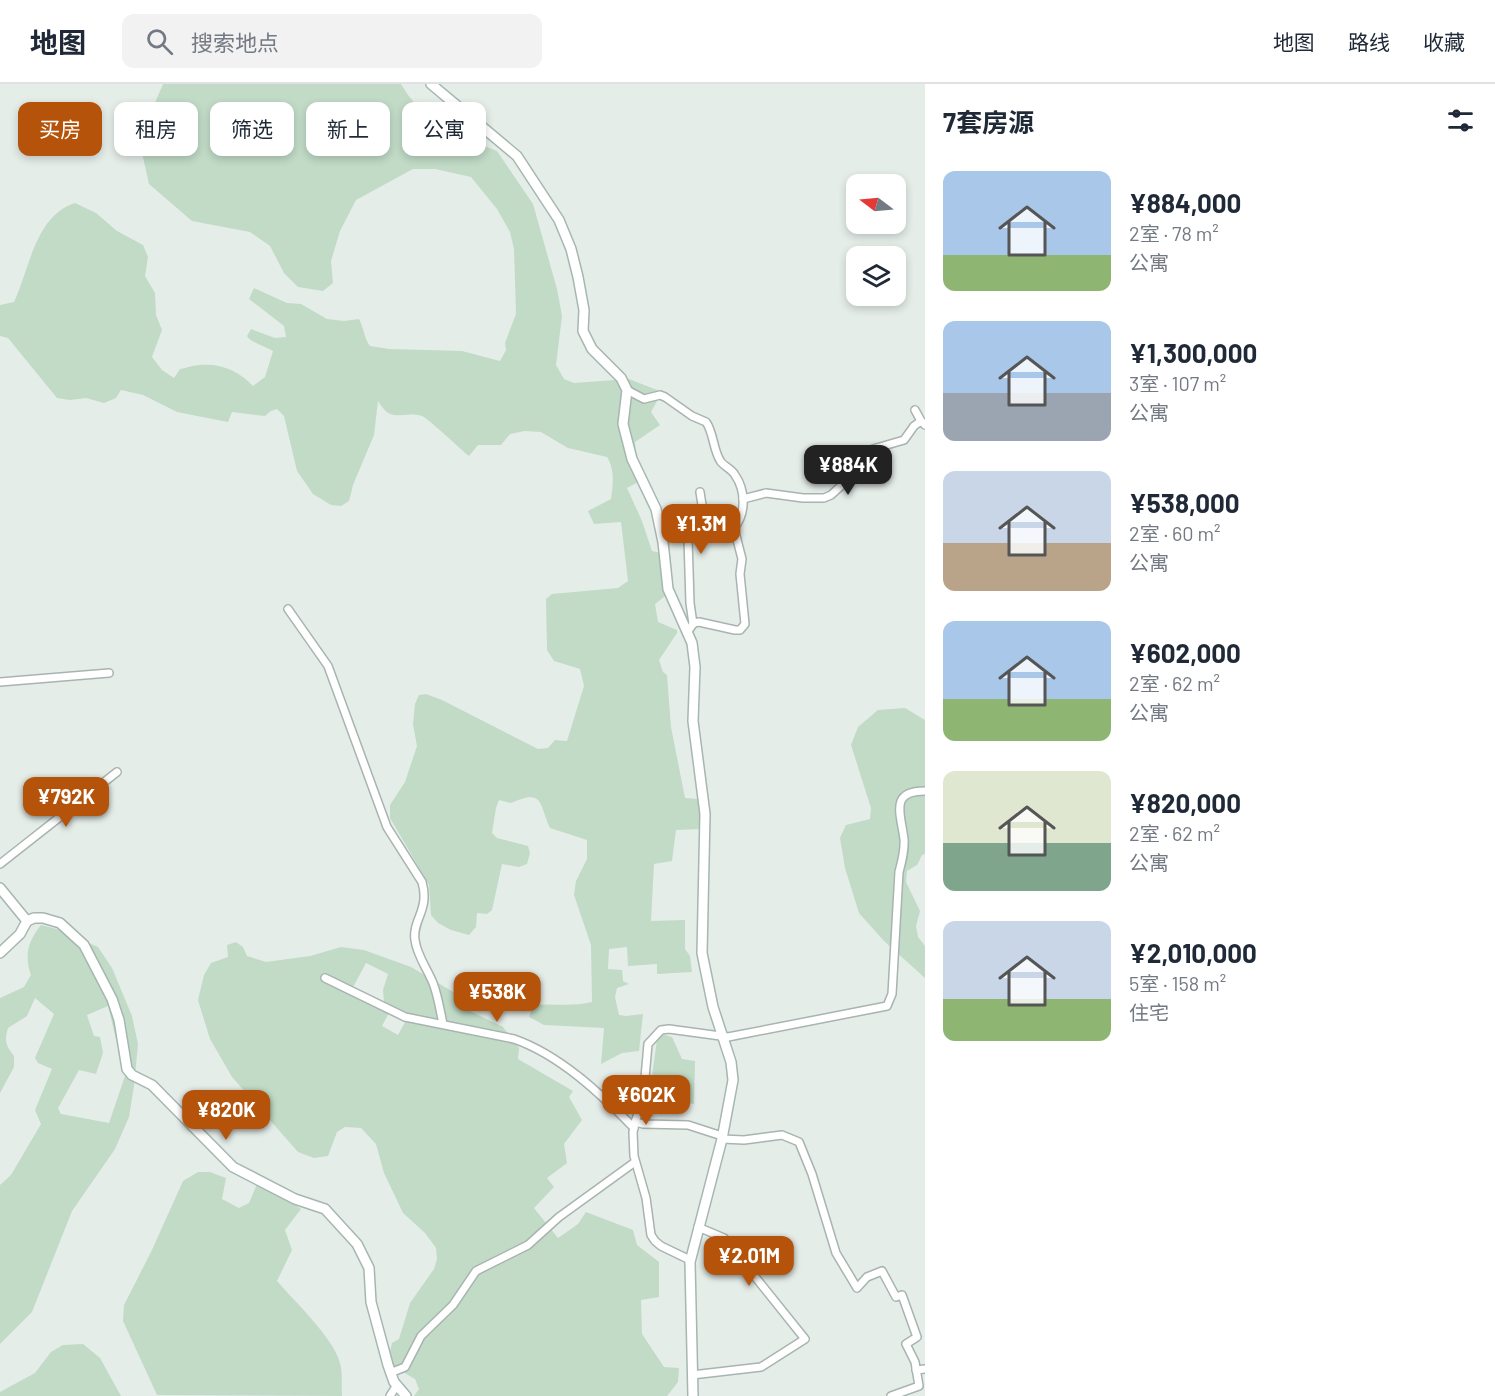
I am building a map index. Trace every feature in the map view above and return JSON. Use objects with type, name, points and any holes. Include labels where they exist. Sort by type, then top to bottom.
[{"type":"street","points":[[431,84],[517,156],[559,220],[571,249],[584,310],[583,331],[592,349],[621,378],[627,390],[623,424],[632,459],[656,509],[663,542],[668,589],[691,628]]},
{"type":"street","points":[[627,390],[644,399],[660,395],[665,397],[692,416],[706,422],[720,461],[736,475],[743,499],[742,519],[734,528],[742,566],[740,574],[745,624],[741,630],[699,622],[691,628]]},
{"type":"street","points":[[743,499],[766,493],[803,498],[824,498],[831,495],[854,474],[873,449],[904,440],[914,426],[923,423],[915,410]]},
{"type":"street","points":[[693,1396],[690,1260],[722,1137],[733,1080],[731,1062],[713,1008],[702,953],[705,814],[693,721],[695,668],[691,628],[688,539],[700,514],[702,505],[700,492]]},
{"type":"street","points":[[288,609],[328,666],[387,826],[422,882],[425,891],[424,906],[414,933],[418,953],[433,983],[440,1006],[442,1024]]},
{"type":"street","points":[[0,682],[109,673]]},
{"type":"street","points":[[0,864],[117,772]]},
{"type":"street","points":[[690,1260],[661,1246],[651,1235],[646,1198],[635,1162],[634,1125],[643,1100],[648,1044],[661,1030],[669,1029],[728,1037],[887,1006],[892,994],[899,872],[903,859],[901,799],[909,792],[925,791]]},
{"type":"street","points":[[0,888],[27,921]]},
{"type":"street","points":[[0,953],[20,934],[27,921],[34,918],[60,923],[84,945],[111,999],[118,1020],[127,1069],[132,1075],[152,1085],[233,1167],[295,1199],[325,1209],[357,1244],[369,1268],[371,1302],[390,1373],[406,1396]]},
{"type":"street","points":[[325,978],[405,1017],[514,1039],[537,1049],[599,1093],[634,1125],[688,1125],[722,1137],[744,1140],[782,1135],[799,1142],[812,1174],[836,1253],[857,1288],[867,1277],[882,1270],[896,1296],[902,1295],[917,1337],[906,1344],[915,1362],[919,1386],[891,1396]]},
{"type":"street","points":[[390,1373],[405,1367],[420,1336],[453,1305],[476,1270],[528,1245],[559,1217],[635,1162]]},
{"type":"street","points":[[692,1375],[761,1367],[805,1339],[724,1238],[698,1227]]},
{"type":"street","points":[[916,1370],[925,1369]]},
{"type":"street","points":[[390,1396],[397,1385]]},
{"type":"green space","points":[[163,84],[401,84],[414,102],[402,102],[402,156],[486,156],[486,147],[497,151],[533,204],[557,289],[562,316],[556,365],[564,379],[574,383],[629,379],[662,392],[651,412],[660,425],[635,442],[636,458],[646,478],[627,488],[652,551],[670,555],[673,590],[655,604],[658,622],[677,630],[677,633],[659,660],[663,672],[667,675],[671,727],[685,798],[698,799],[701,829],[676,830],[672,861],[654,864],[651,921],[685,920],[685,949],[690,956],[692,972],[657,974],[657,964],[628,966],[627,947],[609,949],[608,969],[622,970],[623,981],[629,984],[617,988],[615,997],[619,1015],[643,1014],[639,1051],[622,1053],[601,1064],[604,1028],[544,1025],[529,1017],[533,1005],[592,1002],[591,945],[574,895],[576,881],[587,859],[587,840],[550,828],[542,806],[535,798],[529,797],[511,803],[499,800],[492,833],[497,838],[528,846],[530,853],[527,864],[519,867],[502,864],[492,910],[487,914],[477,913],[476,927],[469,935],[451,930],[438,923],[431,915],[429,885],[390,818],[390,805],[405,782],[417,746],[413,724],[415,704],[419,695],[426,694],[442,700],[538,749],[548,748],[555,740],[567,741],[584,686],[580,669],[554,661],[547,650],[546,599],[552,594],[618,588],[628,581],[621,522],[594,524],[588,511],[611,499],[612,472],[607,457],[568,448],[541,432],[525,431],[510,434],[501,445],[478,445],[469,456],[422,416],[393,415],[388,413],[378,401],[374,435],[353,485],[349,501],[341,506],[331,505],[313,494],[297,471],[284,416],[277,409],[265,416],[232,412],[228,422],[177,412],[143,395],[121,390],[116,398],[104,403],[86,398],[70,400],[57,398],[8,338],[0,336],[0,305],[14,302],[42,231],[51,219],[75,203],[96,213],[117,231],[143,245],[148,257],[145,276],[155,293],[156,315],[162,330],[152,357],[162,370],[174,378],[180,369],[195,365],[215,365],[229,369],[242,376],[253,386],[265,377],[273,351],[255,343],[247,336],[251,329],[275,338],[286,337],[284,326],[249,299],[254,288],[287,303],[301,304],[327,319],[344,321],[359,319],[370,346],[389,349],[462,351],[500,361],[506,350],[505,343],[516,314],[514,249],[510,232],[497,209],[471,177],[435,169],[413,169],[356,200],[340,231],[331,261],[333,283],[323,291],[298,287],[284,273],[270,246],[250,232],[192,221],[149,184],[143,156],[198,156],[198,102],[155,102]]},
{"type":"green space","points":[[905,708],[925,720],[925,854],[922,855],[917,865],[907,871],[906,882],[920,911],[916,926],[918,937],[925,946],[925,978],[884,941],[859,913],[845,868],[840,838],[846,825],[870,819],[871,808],[851,745],[858,727],[878,710]]},
{"type":"green space","points":[[41,925],[57,929],[98,947],[112,968],[132,1016],[138,1044],[129,1117],[115,1149],[72,1211],[32,1312],[0,1344],[0,1185],[11,1175],[41,1124],[35,1110],[52,1069],[38,1063],[35,1058],[54,1014],[35,998],[27,1016],[8,1028],[6,1043],[14,1056],[14,1067],[0,1093],[0,998],[24,987],[31,975],[28,949]],"holes":[[[108,1006],[125,1076],[109,1123],[61,1114],[58,1108],[79,1070],[96,1074],[103,1053],[100,1037],[94,1036],[87,1015]]]},
{"type":"green space","points":[[236,942],[243,947],[247,956],[266,962],[310,956],[341,947],[364,950],[411,967],[460,996],[470,1011],[503,1027],[519,1048],[518,1059],[573,1091],[569,1097],[582,1120],[564,1144],[567,1163],[547,1178],[554,1187],[534,1208],[558,1238],[578,1224],[586,1212],[633,1230],[637,1245],[659,1262],[659,1297],[641,1300],[642,1334],[664,1367],[679,1368],[678,1382],[667,1396],[414,1396],[419,1389],[415,1379],[391,1365],[390,1351],[392,1343],[399,1339],[410,1303],[434,1269],[437,1259],[436,1248],[425,1233],[403,1213],[384,1173],[376,1144],[361,1128],[345,1127],[337,1132],[328,1156],[314,1158],[298,1152],[232,1077],[210,1039],[198,1000],[204,975],[211,963],[228,957],[227,945]],"holes":[[[366,963],[388,974],[383,990],[384,1002],[409,1015],[398,1035],[382,1026],[389,1013],[351,991]]]},
{"type":"green space","points":[[662,1034],[672,1037],[682,1059],[695,1061],[694,1104],[649,1098],[657,1040]]},
{"type":"green space","points":[[198,1172],[210,1172],[226,1178],[222,1199],[239,1208],[249,1203],[257,1184],[301,1209],[285,1230],[292,1250],[277,1281],[330,1342],[341,1367],[342,1396],[157,1395],[123,1321],[124,1305],[183,1181]]},
{"type":"green space","points":[[83,1344],[100,1358],[121,1396],[0,1396],[0,1392],[35,1373],[51,1352],[63,1345]]}]
